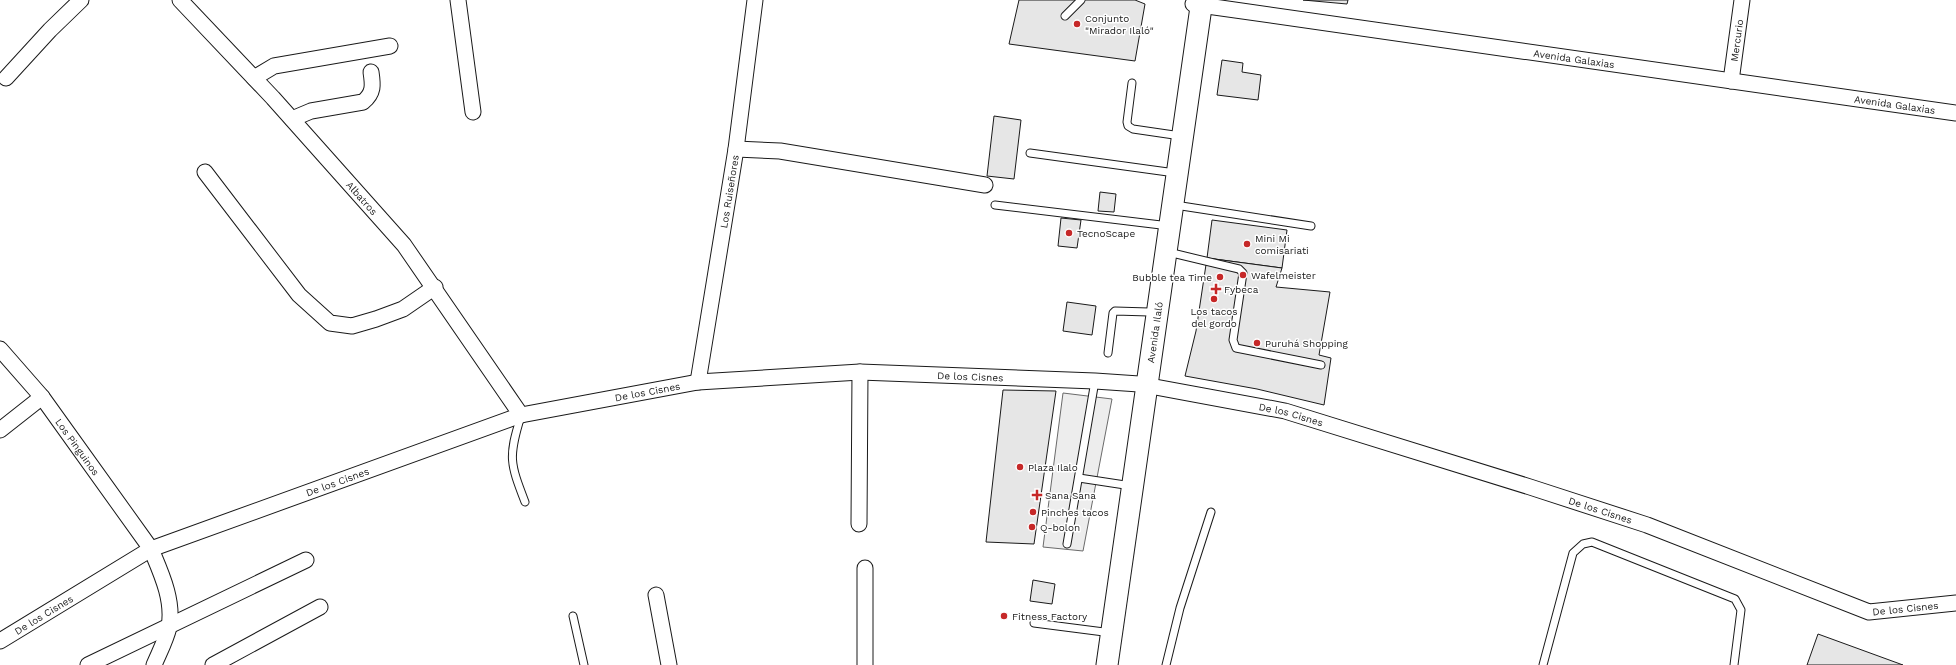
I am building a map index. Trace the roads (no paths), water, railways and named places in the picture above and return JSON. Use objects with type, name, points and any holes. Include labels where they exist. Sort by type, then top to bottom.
[{"type":"main road","name":"Avenida Ilaló","points":[[1107,665],[1143,385],[1149,312],[1168,172],[1197,2]]},
{"type":"main road","name":"Avenida Ilaló","points":[[1099,665],[1125,485],[1173,205],[1197,2]]},
{"type":"street","points":[[6,78],[50,30],[81,0]]},
{"type":"street","name":"Albatros","points":[[180,0],[292,119],[404,245],[435,287],[521,415]]},
{"type":"street","points":[[458,0],[473,112]]},
{"type":"street","name":"Los Ruiseñores","points":[[698,382],[736,149],[755,0]]},
{"type":"street","name":"Mercurio","points":[[1731,81],[1742,0]]},
{"type":"street","name":"Avenida Galaxias","points":[[1197,2],[1956,113]]},
{"type":"street","points":[[254,78],[274,66],[390,46]]},
{"type":"street","points":[[292,119],[311,112],[363,102],[370,96],[373,86],[372,72]]},
{"type":"street","points":[[736,149],[780,151],[985,185]]},
{"type":"street","points":[[205,172],[299,295],[330,324],[352,326],[376,319],[403,309],[435,287]]},
{"type":"street","name":"Los Pinguinos","points":[[0,349],[42,397],[151,549],[163,578],[170,609],[168,628],[154,665]]},
{"type":"street","points":[[860,372],[860,524]]},
{"type":"street","name":"De los Cisnes","points":[[0,641],[151,549],[521,415],[698,382],[860,372],[1095,381],[1143,385],[1285,411],[1647,525],[1869,612],[1956,603]]},
{"type":"street","points":[[0,430],[42,397]]},
{"type":"street","points":[[88,665],[168,628],[306,560]]},
{"type":"street","points":[[865,568],[865,665]]},
{"type":"street","points":[[656,595],[669,665]]},
{"type":"street","points":[[213,665],[320,607]]},
{"type":"lane","points":[[1065,16],[1081,0]]},
{"type":"lane","points":[[1132,83],[1127,122],[1128,126],[1133,129],[1174,135]]},
{"type":"lane","points":[[1030,153],[1168,172]]},
{"type":"lane","points":[[996,205],[1161,225]]},
{"type":"lane","points":[[1173,205],[1310,226]]},
{"type":"lane","points":[[1166,252],[1239,269],[1243,273],[1233,340],[1236,348],[1321,365]]},
{"type":"lane","points":[[1108,353],[1114,312],[1116,310],[1149,312]]},
{"type":"lane","points":[[1067,544],[1095,381]]},
{"type":"lane","points":[[521,415],[512,442],[511,457],[514,475],[525,502]]},
{"type":"lane","points":[[1079,478],[1125,485]]},
{"type":"lane","points":[[1166,665],[1180,608],[1211,512]]},
{"type":"lane","points":[[1543,665],[1572,553],[1582,544],[1592,542],[1736,599],[1741,610],[1734,665]]},
{"type":"lane","points":[[573,616],[584,665]]},
{"type":"lane","points":[[1034,623],[1104,632]]},
{"type":"place","name":"Conjunto \"Mirador Ilaló\"","points":[[1077,24]]},
{"type":"place","name":"TecnoScape","points":[[1069,233]]},
{"type":"place","name":"Mini Mi comisariati","points":[[1247,244]]},
{"type":"place","name":"Wafelmeister","points":[[1243,275]]},
{"type":"place","name":"Bubble tea Time","points":[[1220,277]]},
{"type":"place","name":"Fybeca","points":[[1216,289]]},
{"type":"place","name":"Los tacos del gordo","points":[[1214,299]]},
{"type":"place","name":"Puruhá Shopping","points":[[1257,343]]},
{"type":"place","name":"Plaza Ilalo","points":[[1020,467]]},
{"type":"place","name":"Sana Sana","points":[[1037,495]]},
{"type":"place","name":"Pinches tacos","points":[[1033,512]]},
{"type":"place","name":"Q-bolon","points":[[1032,527]]},
{"type":"place","name":"Fitness Factory","points":[[1004,616]]}]
